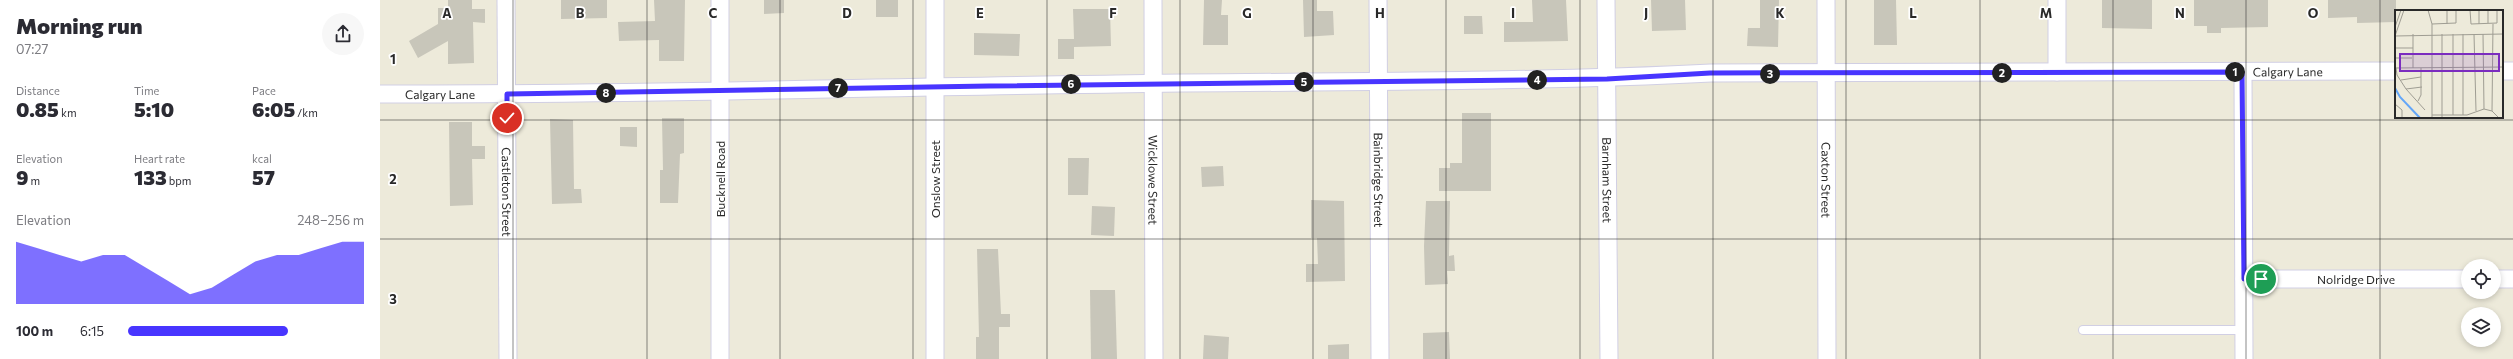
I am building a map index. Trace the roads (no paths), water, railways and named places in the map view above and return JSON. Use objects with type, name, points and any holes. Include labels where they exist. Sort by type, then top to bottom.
[{"type":"street","name":"Castleton Street","points":[[506,0],[508,359]]},
{"type":"street","name":"Bucknell Road","points":[[720,0],[720,359]]},
{"type":"street","name":"Onslow Street","points":[[934,0],[934,359]]},
{"type":"street","name":"Wicklowe Street","points":[[1153,0],[1154,359]]},
{"type":"street","name":"Bainbridge Street","points":[[1378,0],[1380,359]]},
{"type":"street","name":"Barnham Street","points":[[1606,0],[1609,359]]},
{"type":"street","name":"Caxton Street","points":[[1826,0],[1827,359]]},
{"type":"street","points":[[2057,0],[2057,72]]},
{"type":"street","name":"Calgary Lane","points":[[380,94],[507,94],[1153,83],[1607,79],[1710,73],[1826,74],[2395,71]]},
{"type":"street","points":[[2242,72],[2244,359]]},
{"type":"street","name":"Nolridge Drive","points":[[2244,279],[2461,279]]},
{"type":"street","points":[[2501,279],[2513,279]]},
{"type":"lane","points":[[2083,330],[2244,330]]}]
